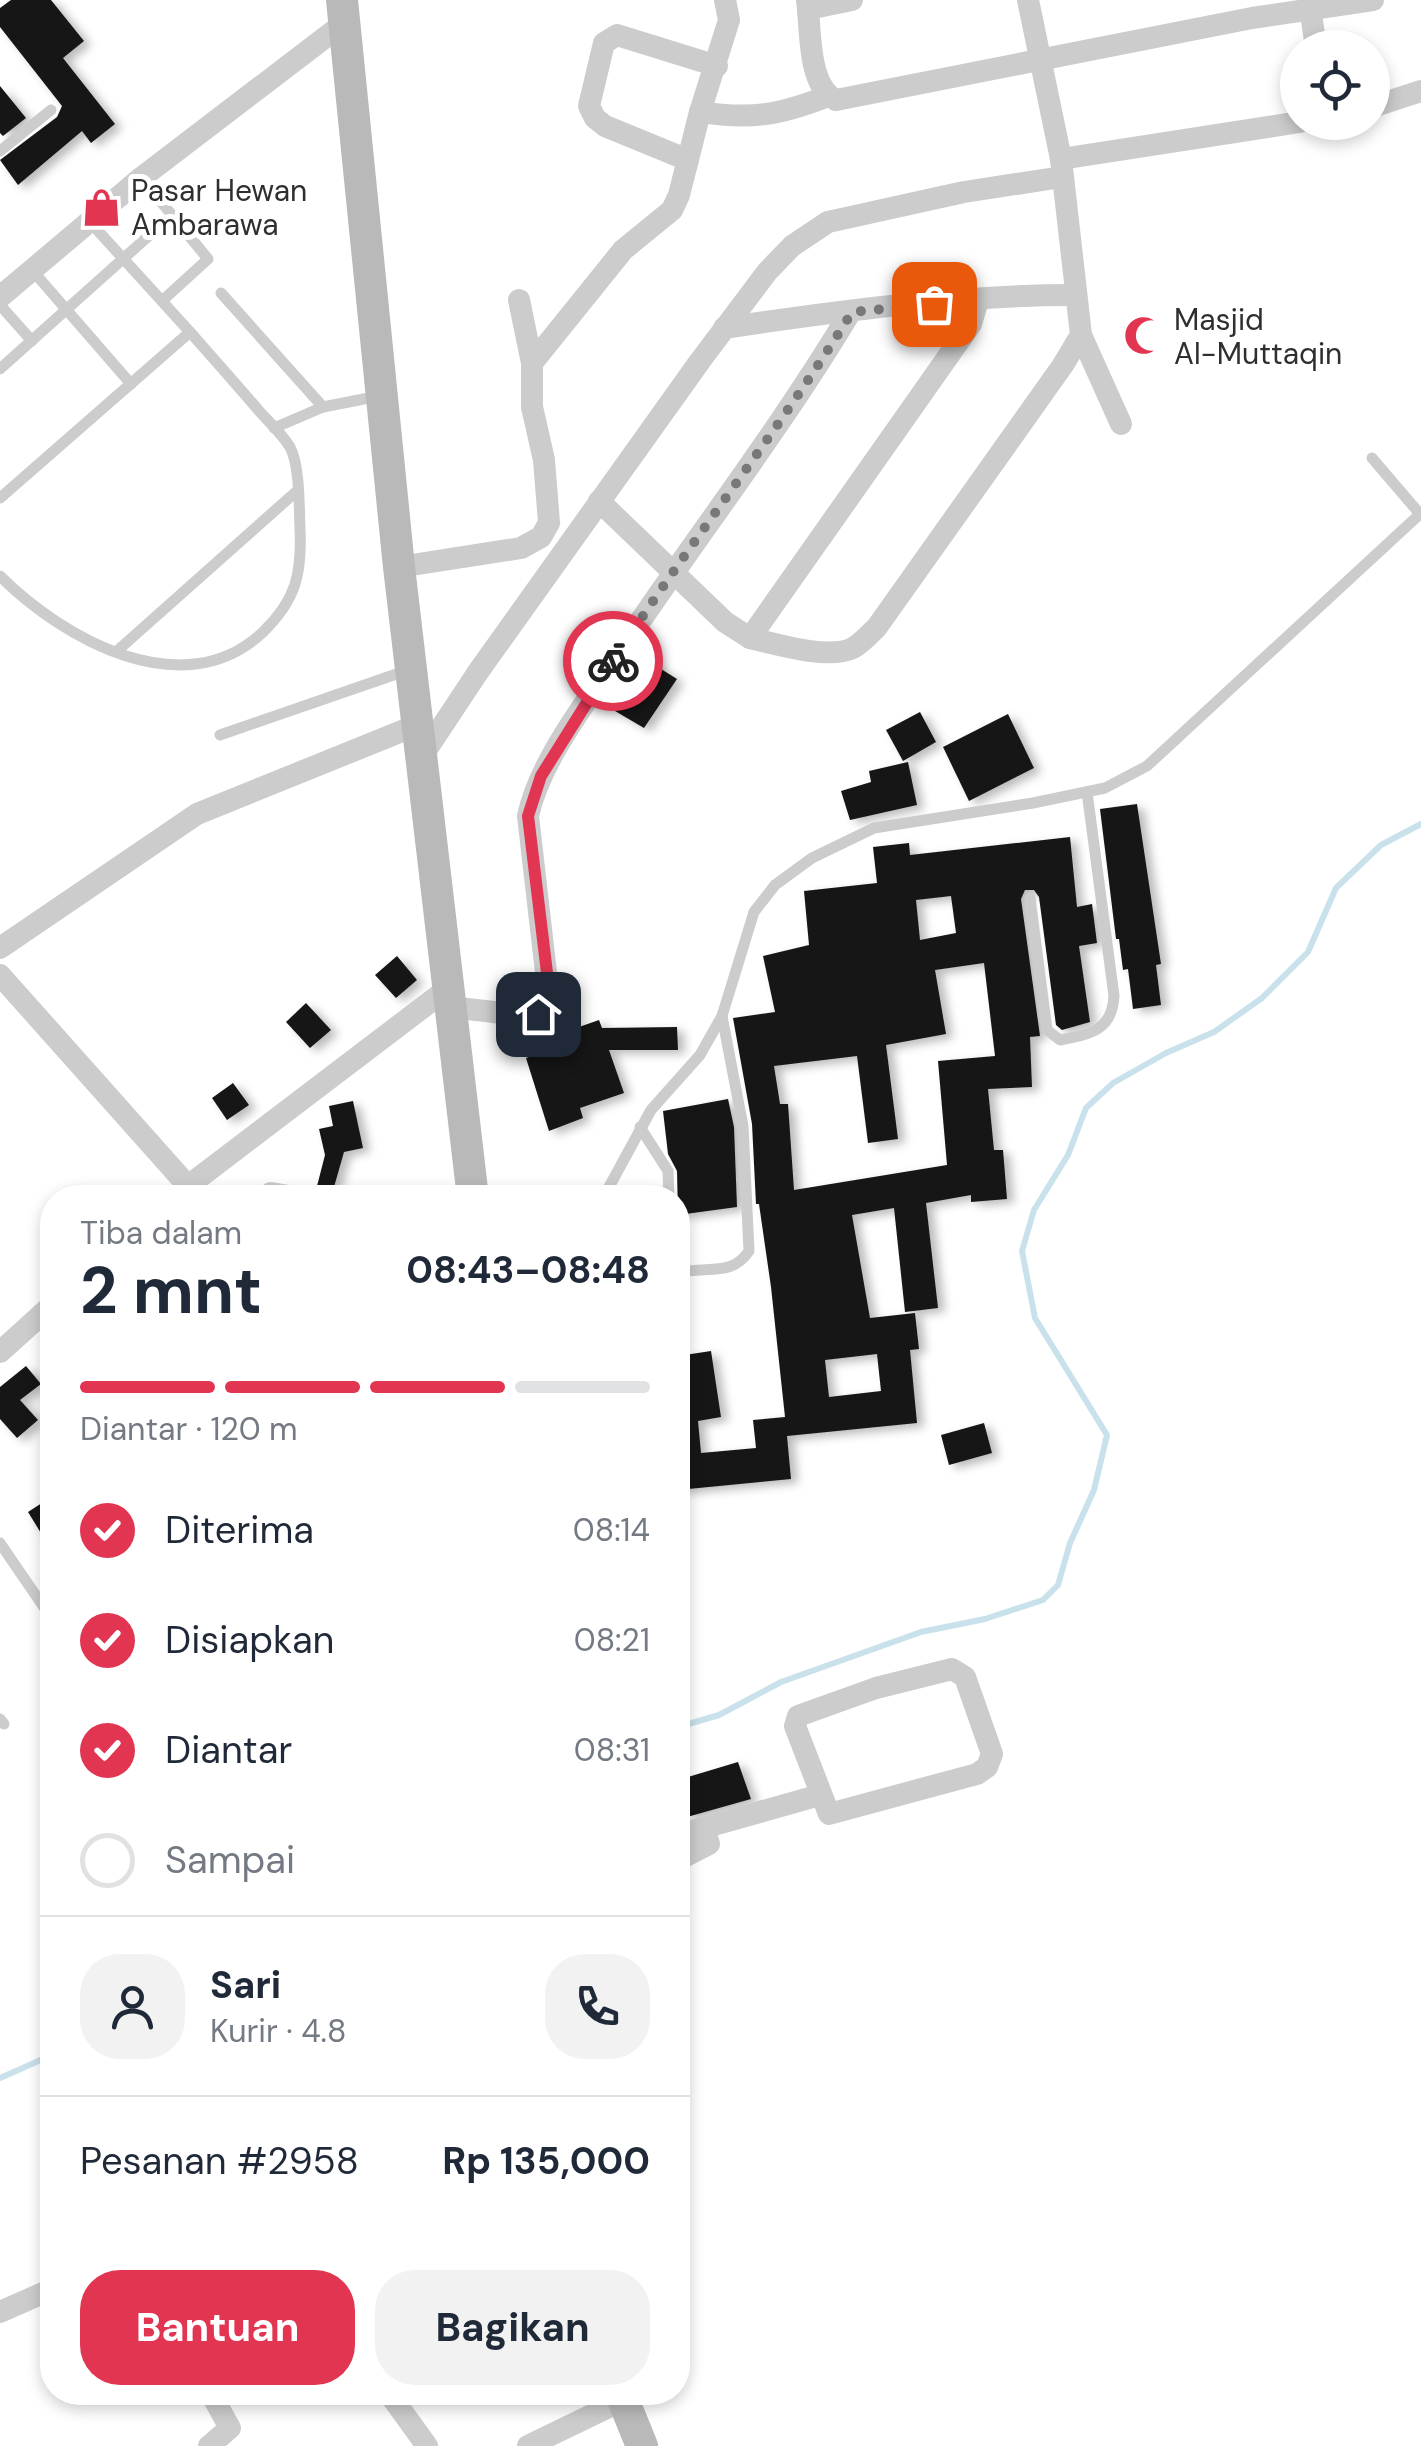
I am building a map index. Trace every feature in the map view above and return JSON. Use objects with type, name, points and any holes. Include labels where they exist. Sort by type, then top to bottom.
[{"type":"street","points":[[532,363],[623,250],[672,210],[729,20],[724,0]]},
{"type":"street","points":[[852,0],[808,4],[816,72],[828,96],[836,100],[1311,5],[1373,0]]},
{"type":"street","points":[[1028,0],[1062,168],[1080,335],[1121,424]]},
{"type":"street","points":[[1311,5],[1314,30]]},
{"type":"street","points":[[0,296],[343,12]]},
{"type":"street","points":[[343,12],[399,567],[471,1185]]},
{"type":"street","points":[[688,160],[605,126],[595,118],[589,106],[604,44],[617,35],[717,66]]},
{"type":"street","points":[[1390,101],[1421,90]]},
{"type":"street","points":[[700,112],[739,118],[784,113],[828,96]]},
{"type":"street","points":[[421,758],[724,328],[792,246],[828,222],[1062,168],[1280,126]]},
{"type":"street","points":[[724,328],[978,300],[1074,295]]},
{"type":"street","points":[[399,567],[521,548],[541,537],[549,523],[544,460],[532,407],[532,363],[519,300]]},
{"type":"street","points":[[750,638],[970,324],[978,300]]},
{"type":"street","points":[[192,1185],[448,998],[528,1016],[544,1009],[548,981],[528,816],[532,797],[589,698],[673,570],[808,384],[852,312]]},
{"type":"street","points":[[600,502],[725,622],[750,638],[793,648],[840,651],[854,647],[870,634],[1063,365],[1080,335]]},
{"type":"street","points":[[0,948],[196,814],[417,724]]},
{"type":"street","points":[[0,976],[176,1185]]},
{"type":"street","points":[[0,1352],[40,1316]]},
{"type":"street","points":[[952,1669],[965,1676],[992,1754],[987,1767],[977,1774],[829,1814],[820,1794],[795,1726],[798,1716],[876,1688],[952,1669]]},
{"type":"street","points":[[690,1832],[820,1794]]},
{"type":"street","points":[[690,1854],[709,1844],[704,1828]]},
{"type":"street","points":[[0,2312],[40,2294]]},
{"type":"street","points":[[209,2446],[230,2430],[217,2405]]},
{"type":"street","points":[[397,2405],[427,2446]]},
{"type":"street","points":[[528,2446],[604,2405]]},
{"type":"street","points":[[625,2405],[642,2446]]},
{"type":"lane","points":[[0,151],[52,110]]},
{"type":"lane","points":[[142,178],[208,258],[163,300]]},
{"type":"lane","points":[[0,368],[172,215]]},
{"type":"lane","points":[[0,576],[48,617],[81,637],[167,665],[194,665],[224,658],[258,637],[288,604],[294,590],[300,562],[298,490],[292,451],[163,300],[89,221]]},
{"type":"lane","points":[[32,270],[131,384]]},
{"type":"lane","points":[[221,293],[324,407]]},
{"type":"lane","points":[[0,305],[32,340]]},
{"type":"lane","points":[[0,498],[190,332]]},
{"type":"lane","points":[[274,428],[324,407],[382,396]]},
{"type":"lane","points":[[611,1185],[640,1127],[700,1055],[722,1016],[754,912],[775,885],[812,858],[874,828],[1106,788],[1148,766],[1420,514],[1372,458]]},
{"type":"lane","points":[[117,651],[298,490]]},
{"type":"lane","points":[[220,736],[412,668]]},
{"type":"lane","points":[[1030,898],[1046,1030],[1060,1040],[1098,1032],[1108,1022],[1114,996],[1087,792]]},
{"type":"lane","points":[[690,1270],[740,1265],[749,1252],[743,1126],[722,1016]]},
{"type":"lane","points":[[640,1127],[668,1171],[669,1185]]},
{"type":"lane","points":[[0,1543],[40,1601]]},
{"type":"building","points":[[11,0],[51,0],[84,41],[63,58],[115,124],[91,143],[82,131],[18,185],[0,160],[57,117],[62,106],[0,27],[0,8]]},
{"type":"building","points":[[0,86],[26,118],[3,136],[0,133]]},
{"type":"building","points":[[645,659],[677,679],[644,728],[615,711]]},
{"type":"building","points":[[920,712],[936,742],[903,761],[886,730]]},
{"type":"building","points":[[1008,714],[1034,768],[969,801],[943,747]]},
{"type":"building","points":[[908,762],[917,805],[850,820],[841,791],[871,782],[869,771]]},
{"type":"building","points":[[1137,804],[1161,964],[1156,965],[1161,1005],[1133,1009],[1128,969],[1123,970],[1116,939],[1100,809]]},
{"type":"building","points":[[1070,837],[1077,907],[1092,904],[1097,943],[1079,946],[1090,1022],[1062,1030],[1056,1025],[1039,897],[1034,890],[1025,890],[1021,899],[1040,1036],[1030,1037],[1032,1087],[988,1089],[994,1150],[1003,1150],[1007,1199],[971,1202],[971,1195],[926,1203],[938,1308],[905,1312],[894,1208],[852,1215],[870,1318],[915,1313],[919,1349],[910,1350],[917,1423],[787,1436],[791,1479],[690,1489],[690,1354],[711,1351],[721,1417],[698,1421],[701,1453],[756,1448],[753,1420],[785,1417],[771,1287],[756,1204],[752,1124],[733,1018],[775,1012],[763,956],[809,945],[804,891],[877,883],[873,847],[909,843],[910,855]],"holes":[[[951,896],[956,933],[920,940],[916,900]],[[984,963],[995,1056],[938,1061],[947,1165],[794,1190],[788,1104],[780,1104],[774,1066],[857,1056],[868,1143],[898,1139],[886,1045],[946,1034],[935,970]],[[877,1354],[881,1391],[829,1397],[825,1360]]]},
{"type":"building","points":[[397,956],[417,980],[396,998],[375,975]]},
{"type":"building","points":[[306,1003],[331,1030],[310,1048],[286,1022]]},
{"type":"building","points":[[599,1020],[602,1028],[677,1027],[678,1050],[609,1050],[624,1093],[580,1108],[583,1118],[549,1131],[526,1058],[565,1044],[562,1033]]},
{"type":"building","points":[[233,1083],[249,1105],[227,1120],[212,1098]]},
{"type":"building","points":[[728,1099],[734,1127],[737,1207],[690,1213],[690,1185],[677,1185],[677,1171],[668,1154],[663,1111]]},
{"type":"building","points":[[353,1101],[363,1148],[344,1152],[335,1185],[317,1185],[325,1155],[319,1129],[333,1126],[329,1106]]},
{"type":"building","points":[[26,1366],[40,1383],[20,1400],[38,1420],[17,1438],[0,1419],[0,1387]]},
{"type":"building","points":[[984,1423],[992,1453],[949,1465],[941,1435]]},
{"type":"building","points":[[40,1504],[40,1532],[28,1512]]},
{"type":"building","points":[[738,1762],[751,1799],[690,1816],[690,1776]]},
{"type":"waterway","points":[[690,1723],[719,1715],[781,1682],[921,1632],[985,1619],[1043,1600],[1058,1585],[1070,1543],[1094,1490],[1107,1435],[1035,1318],[1022,1251],[1034,1210],[1068,1155],[1086,1108],[1113,1083],[1214,1032],[1262,998],[1308,952],[1336,888],[1381,845],[1421,824]]},
{"type":"waterway","points":[[0,2078],[40,2060]]},
{"type":"way so far","points":[[613,661],[673,570],[808,384],[852,312],[934,304]]},
{"type":"place","name":"Pasar Hewan Ambarawa","points":[[101,207]]},
{"type":"place","name":"Masjid Al-Muttaqin","points":[[1144,336]]},
{"type":"route","points":[[538,1014],[548,1002],[548,981],[528,816],[532,797],[541,776],[613,661]]}]
